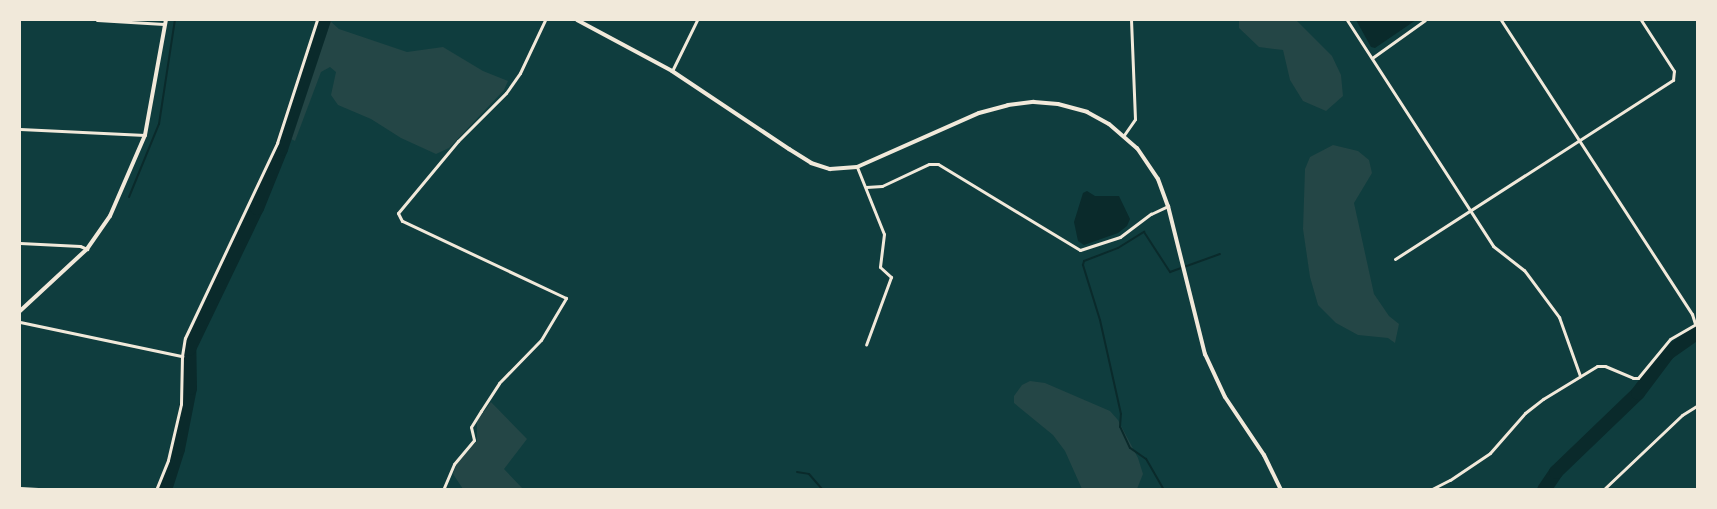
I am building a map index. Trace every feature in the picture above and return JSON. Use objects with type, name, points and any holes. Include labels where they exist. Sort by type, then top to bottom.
[{"type":"street","points":[[20,311],[87,249],[110,216],[145,135],[165,22],[97,20]]},
{"type":"street","points":[[156,489],[168,460],[181,404],[182,356],[185,338],[277,143],[317,20]]},
{"type":"street","points":[[443,489],[454,464],[474,440],[471,427],[499,383],[541,340],[566,298],[402,221],[398,213],[458,141],[506,93],[520,72],[545,20]]},
{"type":"street","points":[[577,20],[672,70],[811,163],[830,169],[857,167],[979,113],[1021,103],[1058,104],[1087,112],[1124,135],[1153,170],[1168,206],[1205,354],[1225,397],[1257,444],[1281,489]]},
{"type":"street","points":[[672,70],[697,20]]},
{"type":"street","points":[[1124,135],[1135,119],[1131,20]]},
{"type":"street","points":[[1347,20],[1493,246],[1524,270],[1559,318],[1580,376]]},
{"type":"street","points":[[1372,58],[1425,20]]},
{"type":"street","points":[[1430,489],[1471,468],[1490,453],[1525,413],[1580,376],[1593,368],[1605,366],[1638,378],[1670,339],[1696,324],[1692,314],[1501,20]]},
{"type":"street","points":[[1395,259],[1675,78],[1674,71],[1641,20]]},
{"type":"street","points":[[20,129],[145,135]]},
{"type":"street","points":[[866,187],[882,186],[929,164],[938,164],[1080,250],[1120,237],[1151,214],[1168,206]]},
{"type":"street","points":[[857,167],[884,234],[880,267],[891,277],[866,345]]},
{"type":"street","points":[[20,243],[80,246],[87,249]]},
{"type":"street","points":[[20,322],[182,356]]},
{"type":"street","points":[[1603,489],[1682,415],[1698,405]]},
{"type":"street","points":[[20,488],[56,489]]},
{"type":"shaded area","points":[[326,20],[339,29],[407,52],[443,47],[483,71],[508,81],[504,90],[449,148],[436,154],[401,138],[371,119],[338,105],[331,95],[336,72],[330,67],[321,72],[295,141],[289,138]]},
{"type":"shaded area","points":[[1239,20],[1296,20],[1332,56],[1341,75],[1343,96],[1326,111],[1303,101],[1290,80],[1283,50],[1259,47],[1239,28]]},
{"type":"shaded area","points":[[1356,20],[1416,20],[1375,48],[1371,47]]},
{"type":"shaded area","points":[[1333,145],[1358,151],[1369,160],[1372,173],[1354,203],[1374,294],[1389,316],[1399,324],[1395,343],[1388,338],[1358,335],[1336,323],[1318,305],[1310,277],[1303,229],[1305,169],[1310,157]]},
{"type":"shaded area","points":[[1087,191],[1095,196],[1119,196],[1130,219],[1127,226],[1118,233],[1084,245],[1078,241],[1074,222],[1083,193]]},
{"type":"shaded area","points":[[1030,381],[1045,383],[1110,411],[1118,420],[1138,458],[1143,474],[1137,489],[1082,489],[1065,451],[1053,435],[1014,403],[1014,396],[1022,385]]},
{"type":"shaded area","points":[[491,402],[527,439],[504,469],[523,489],[463,489],[453,474],[457,463],[477,441],[477,421]]},
{"type":"waterway","points":[[129,197],[159,124],[175,20]]},
{"type":"waterway","points":[[165,490],[178,449],[190,388],[189,349],[257,208],[281,149],[324,20]]},
{"type":"waterway","points":[[1164,490],[1146,459],[1130,448],[1120,427],[1121,414],[1100,320],[1083,265],[1084,261],[1118,248],[1144,232],[1170,272],[1220,254]]},
{"type":"waterway","points":[[1544,490],[1556,472],[1638,393],[1668,353],[1698,332]]},
{"type":"waterway","points":[[797,472],[809,474],[823,490]]}]
